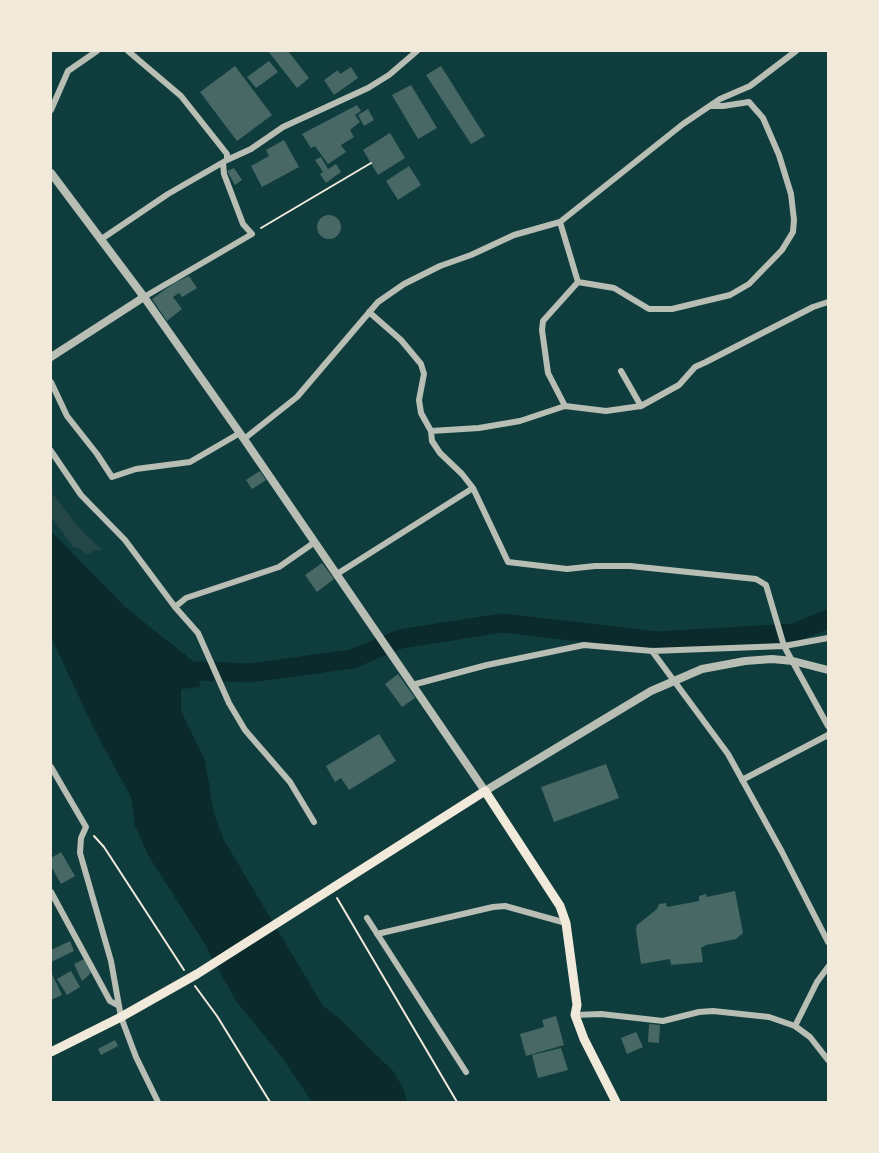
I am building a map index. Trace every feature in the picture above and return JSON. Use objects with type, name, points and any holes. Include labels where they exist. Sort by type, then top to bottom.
[{"type":"main road","points":[[51,1052],[121,1017],[193,976],[485,791],[554,895],[566,923],[576,1015],[584,1040],[616,1102]]},
{"type":"street","points":[[51,110],[68,71],[97,51]]},
{"type":"street","points":[[51,357],[144,297],[252,234],[243,224],[224,174],[227,154],[181,96],[128,51]]},
{"type":"street","points":[[100,240],[168,194],[251,149],[283,127],[368,88],[389,75],[417,51]]},
{"type":"street","points":[[51,382],[67,416],[112,477],[136,469],[190,462],[242,436],[297,397],[378,302],[404,284],[514,235],[560,222],[683,124],[750,86],[796,51]]},
{"type":"street","points":[[578,282],[614,288],[649,309],[672,309],[730,295],[748,284],[782,250],[793,232],[791,194],[779,155],[763,118],[748,102],[711,106]]},
{"type":"street","points":[[51,173],[144,297],[242,436],[485,791],[672,680],[702,669],[772,659],[828,670]]},
{"type":"street","points":[[560,222],[578,282]]},
{"type":"street","points":[[565,405],[548,373],[543,321],[578,282]]},
{"type":"street","points":[[431,431],[480,428],[520,421],[565,405],[606,411],[641,406],[679,384],[695,368],[813,307],[828,303]]},
{"type":"street","points":[[369,313],[401,340],[421,364],[424,374],[419,400],[432,441],[473,488],[508,562],[567,569],[629,566],[756,579],[766,585],[783,643],[828,726]]},
{"type":"street","points":[[621,371],[641,406]]},
{"type":"street","points":[[51,451],[80,495],[125,540],[175,607],[198,632],[229,703],[245,730],[290,782],[314,822]]},
{"type":"street","points":[[337,574],[473,488]]},
{"type":"street","points":[[175,607],[186,598],[279,567],[315,542]]},
{"type":"street","points":[[412,685],[487,665],[584,645],[652,651],[828,638]]},
{"type":"street","points":[[652,651],[728,754],[828,942]]},
{"type":"street","points":[[742,780],[828,735]]},
{"type":"street","points":[[51,767],[86,827],[81,838],[80,853],[111,961],[121,1017],[136,1057],[158,1102]]},
{"type":"street","points":[[51,892],[110,1001],[119,1006]]},
{"type":"street","points":[[377,934],[494,906],[505,906],[566,923]]},
{"type":"street","points":[[367,918],[466,1072]]},
{"type":"street","points":[[795,1026],[817,982],[828,967]]},
{"type":"street","points":[[576,1015],[601,1014],[663,1021],[713,1011],[769,1017],[795,1026],[810,1037],[828,1060]]},
{"type":"path","points":[[262,228],[371,163]]},
{"type":"path","points":[[86,827],[104,847],[193,976],[270,1102]]},
{"type":"path","points":[[331,888],[457,1102]]},
{"type":"shaded area","points":[[51,492],[80,529],[102,550],[87,555],[77,547],[74,548],[51,516]]},
{"type":"shaded area","points":[[51,531],[125,607],[198,665],[200,687],[181,689],[181,711],[205,760],[214,814],[224,840],[323,1006],[339,1018],[394,1072],[407,1102],[312,1102],[281,1056],[236,1001],[203,941],[148,855],[135,826],[131,797],[94,729],[51,637]]},
{"type":"building","points":[[268,51],[288,51],[309,78],[297,88]]},
{"type":"building","points":[[269,61],[278,72],[256,88],[247,77]]},
{"type":"building","points":[[235,66],[272,115],[237,141],[200,92]]},
{"type":"building","points":[[441,66],[485,136],[471,144],[426,75]]},
{"type":"building","points":[[351,67],[358,78],[334,95],[324,80],[338,70],[340,74]]},
{"type":"building","points":[[411,85],[437,128],[418,139],[392,95]]},
{"type":"building","points":[[357,105],[361,111],[355,115],[360,122],[350,130],[354,137],[341,145],[346,152],[328,164],[315,146],[311,148],[302,134]]},
{"type":"building","points":[[368,109],[374,120],[364,126],[358,115]]},
{"type":"building","points":[[390,133],[405,158],[378,175],[363,150]]},
{"type":"building","points":[[284,140],[299,167],[262,187],[251,166],[269,156],[266,150]]},
{"type":"building","points":[[321,157],[328,169],[336,164],[341,172],[326,183],[315,160]]},
{"type":"building","points":[[409,166],[421,185],[398,200],[386,181]]},
{"type":"building","points":[[234,168],[242,180],[235,185],[227,171]]},
{"type":"building","points":[[329,215],[337,219],[341,227],[337,235],[329,239],[321,235],[317,227],[321,219]]},
{"type":"building","points":[[189,276],[197,288],[182,297],[179,293],[173,297],[182,309],[167,321],[152,299]]},
{"type":"building","points":[[260,471],[266,480],[252,489],[246,480]]},
{"type":"building","points":[[322,563],[334,579],[317,592],[305,575]]},
{"type":"building","points":[[398,674],[415,698],[402,707],[385,684]]},
{"type":"building","points":[[379,734],[396,761],[349,790],[341,778],[335,782],[326,766]]},
{"type":"building","points":[[606,764],[619,798],[554,822],[541,787]]},
{"type":"building","points":[[61,852],[75,876],[61,884],[51,866],[51,858]]},
{"type":"building","points":[[735,891],[743,933],[736,939],[701,948],[703,962],[671,965],[670,959],[641,964],[637,925],[657,909],[659,904],[666,903],[667,907],[699,901],[699,896],[706,894],[707,897]]},
{"type":"building","points":[[70,941],[74,951],[51,962],[51,950]]},
{"type":"building","points":[[84,959],[91,973],[82,981],[74,964]]},
{"type":"building","points":[[71,971],[80,987],[67,995],[57,979]]},
{"type":"building","points":[[51,972],[62,995],[51,1000]]},
{"type":"building","points":[[556,1016],[564,1045],[526,1056],[520,1034],[544,1027],[542,1020]]},
{"type":"building","points":[[649,1024],[660,1025],[659,1043],[648,1042]]},
{"type":"building","points":[[636,1032],[643,1047],[627,1054],[621,1038]]},
{"type":"building","points":[[115,1040],[118,1046],[101,1055],[98,1049]]},
{"type":"building","points":[[561,1048],[568,1070],[538,1078],[532,1055]]},
{"type":"waterway","points":[[175,674],[200,671],[250,673],[352,659],[400,639],[502,623],[658,641],[793,633],[828,619]]}]
